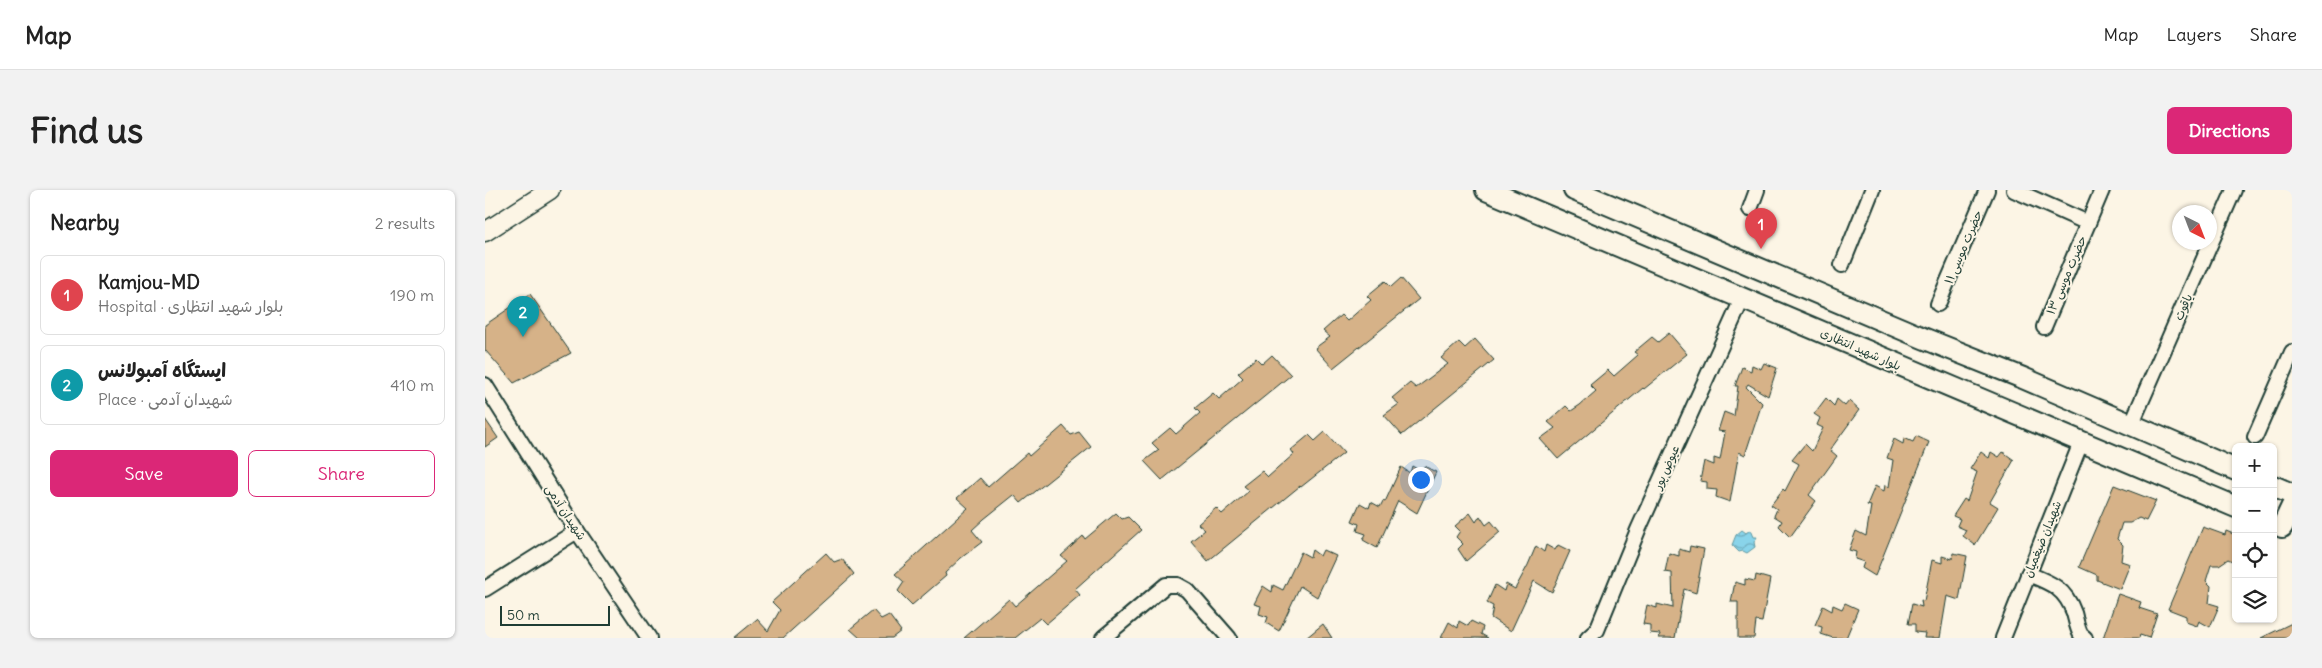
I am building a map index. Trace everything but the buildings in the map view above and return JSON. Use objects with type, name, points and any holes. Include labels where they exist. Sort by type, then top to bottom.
[{"type":"main road","name":"بلوار شهید انتظاری","points":[[1486,190],[1743,297],[1913,372],[2082,440],[2232,504]]},
{"type":"main road","points":[[1574,190],[2232,468]]},
{"type":"main road","points":[[2277,488],[2292,494]]},
{"type":"main road","points":[[2282,527],[2292,506]]},
{"type":"street","points":[[485,232],[549,190]]},
{"type":"street","points":[[1750,209],[1757,190]]},
{"type":"street","points":[[1842,265],[1872,190]]},
{"type":"street","name":"حضرت موسی ۱۱","points":[[1938,304],[1987,190]]},
{"type":"street","points":[[2014,190],[2088,223]]},
{"type":"street","name":"حضرت موسی ۱۳","points":[[2044,327],[2102,190]]},
{"type":"street","name":"یاقوت","points":[[2131,425],[2234,190]]},
{"type":"street","name":"عیوض پور","points":[[1596,635],[1638,530],[1743,297]]},
{"type":"street","points":[[2255,437],[2292,352]]},
{"type":"street","name":"شهیدان آدمی","points":[[485,385],[577,530],[649,638]]},
{"type":"street","name":"شهیدان ضیغمیان","points":[[2003,638],[2082,440]]},
{"type":"street","points":[[485,589],[577,530]]},
{"type":"street","points":[[2028,574],[2054,584],[2059,589],[2071,608],[2081,635],[2085,638]]},
{"type":"street","points":[[1103,638],[1166,585],[1178,585],[1187,590],[1229,638]]},
{"type":"water","points":[[1742,530],[1746,533],[1750,530],[1753,537],[1757,537],[1754,542],[1755,547],[1747,553],[1739,552],[1732,545],[1736,535]]},
{"type":"place","name":"Kamjou-MD","points":[[1761,249]]},
{"type":"place","name":"ایستگاه آمبولانس","points":[[523,337]]}]
